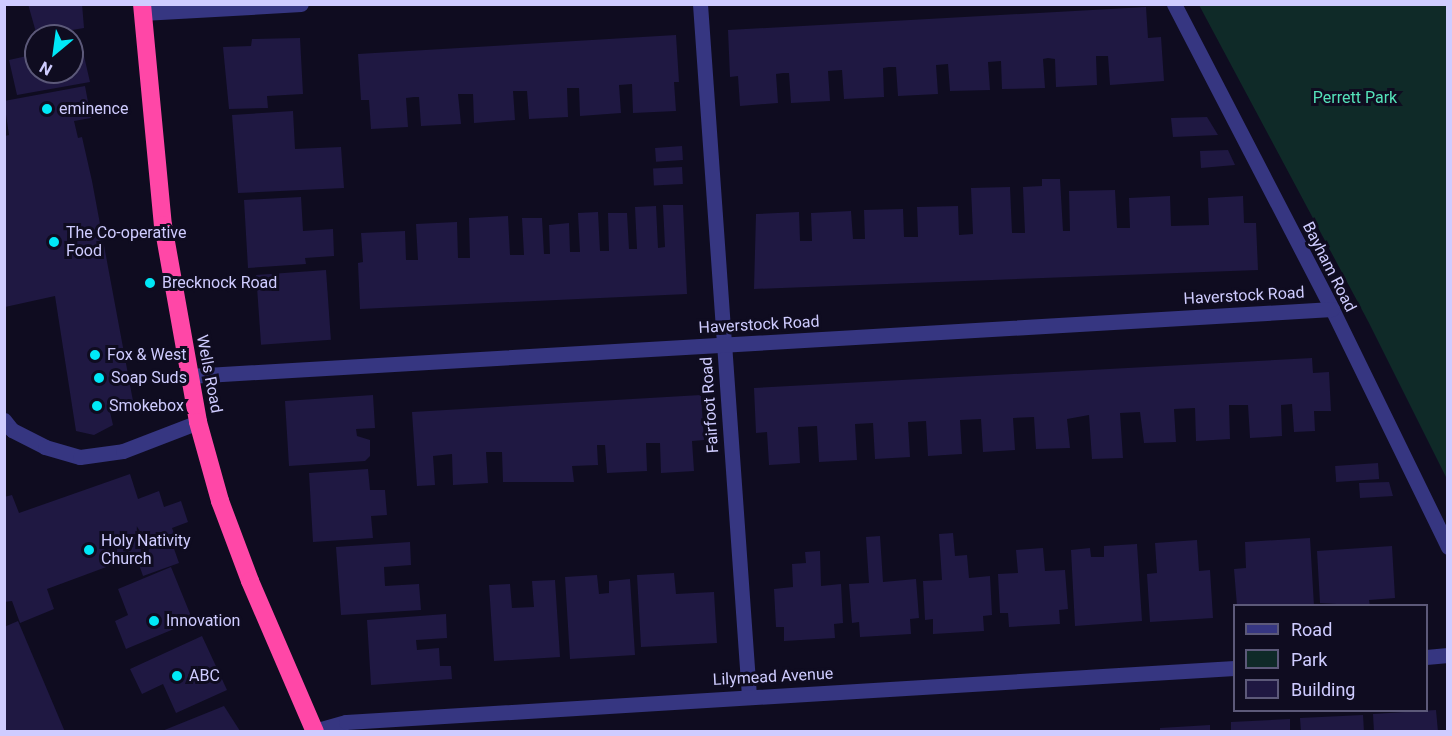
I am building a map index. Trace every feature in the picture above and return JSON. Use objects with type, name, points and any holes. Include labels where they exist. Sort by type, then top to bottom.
[{"type":"highway","name":"Wells Road","points":[[142,9],[164,225],[198,422],[220,501],[250,581],[314,731]]},
{"type":"street","points":[[142,9],[301,4]]},
{"type":"street","name":"Fairfoot Road","points":[[700,4],[749,696]]},
{"type":"street","name":"Bayham Road","points":[[1174,4],[1332,309],[1448,548]]},
{"type":"street","name":"Haverstock Road","points":[[189,376],[1332,309]]},
{"type":"street","points":[[4,420],[12,430],[45,447],[80,457],[123,451],[198,422]]},
{"type":"street","points":[[1428,657],[1448,655]]},
{"type":"street","name":"Lilymead Avenue","points":[[314,731],[346,722],[1233,668]]},
{"type":"green space","name":"Perrett Park","points":[[1199,5],[1447,5],[1447,479],[1369,323]]},
{"type":"building","points":[[28,4],[82,4],[84,24],[34,24]]},
{"type":"building","points":[[1146,7],[1148,38],[1161,37],[1164,81],[1110,85],[1108,56],[1096,56],[1097,85],[1056,87],[1055,59],[1048,58],[1043,59],[1045,88],[1002,89],[1001,61],[988,62],[990,90],[950,91],[948,64],[936,65],[938,94],[898,96],[896,67],[889,67],[883,68],[884,97],[844,99],[842,70],[828,71],[830,101],[791,103],[789,73],[783,73],[776,74],[778,103],[740,106],[738,76],[730,77],[728,30]]},
{"type":"building","points":[[676,35],[679,82],[674,82],[676,111],[633,113],[632,84],[619,85],[621,113],[580,116],[579,88],[567,88],[568,117],[529,119],[527,91],[513,91],[515,120],[474,123],[473,94],[458,94],[461,124],[421,126],[419,97],[414,97],[406,98],[408,127],[371,129],[369,100],[361,100],[358,54]]},
{"type":"building","points":[[300,38],[303,94],[267,96],[268,108],[229,109],[223,47],[251,46],[252,39]]},
{"type":"building","points":[[84,56],[90,82],[84,83]]},
{"type":"building","points":[[24,57],[24,84],[79,84],[17,95],[9,60]]},
{"type":"building","points":[[85,86],[91,118],[74,121],[78,138],[82,137],[92,181],[133,401],[110,412],[113,425],[94,435],[76,431],[55,296],[5,307],[5,136],[9,135],[4,101]]},
{"type":"building","points":[[293,111],[295,149],[341,147],[344,188],[238,193],[232,115]]},
{"type":"building","points":[[1207,117],[1218,135],[1173,137],[1171,118]]},
{"type":"building","points":[[682,146],[683,160],[656,162],[655,148]]},
{"type":"building","points":[[1228,150],[1235,165],[1201,168],[1200,151]]},
{"type":"building","points":[[682,167],[683,184],[654,185],[653,169]]},
{"type":"building","points":[[1042,179],[1060,179],[1063,231],[1070,231],[1069,191],[1115,190],[1117,228],[1130,228],[1129,198],[1170,196],[1171,226],[1209,225],[1208,198],[1243,196],[1244,223],[1256,223],[1258,270],[754,289],[756,214],[799,212],[800,241],[812,241],[811,213],[851,211],[853,239],[865,239],[864,210],[903,209],[904,237],[918,237],[917,207],[958,206],[959,235],[973,234],[971,188],[1010,187],[1012,233],[1025,233],[1023,187],[1042,186]]},
{"type":"building","points":[[301,197],[303,231],[333,229],[334,256],[305,258],[306,264],[248,268],[244,200]]},
{"type":"building","points":[[663,205],[683,205],[687,294],[360,309],[358,263],[363,262],[361,233],[405,231],[406,260],[418,260],[416,224],[457,222],[458,258],[470,258],[469,218],[508,216],[510,255],[524,255],[522,218],[542,218],[544,254],[550,254],[549,225],[569,223],[570,252],[580,252],[578,213],[598,212],[600,251],[609,251],[608,213],[627,213],[629,249],[637,249],[635,207],[656,206],[658,248],[665,247]]},
{"type":"building","points":[[326,270],[331,340],[261,345],[256,275]]},
{"type":"building","points":[[1312,358],[1313,373],[1329,372],[1331,411],[1314,411],[1315,431],[1294,432],[1292,404],[1281,405],[1282,436],[1250,438],[1248,405],[1229,405],[1230,439],[1196,441],[1195,408],[1174,409],[1176,442],[1144,443],[1140,412],[1120,413],[1123,458],[1092,459],[1089,415],[1067,419],[1070,448],[1036,449],[1034,417],[1013,418],[1015,450],[983,452],[981,419],[960,420],[962,454],[928,456],[926,421],[908,422],[910,457],[875,459],[873,423],[855,424],[857,460],[819,462],[817,426],[798,427],[800,463],[769,465],[767,432],[756,433],[754,388]]},
{"type":"building","points":[[373,395],[375,428],[356,429],[357,436],[370,440],[370,456],[365,461],[289,466],[285,401]]},
{"type":"building","points":[[701,395],[704,440],[692,441],[694,471],[661,473],[660,443],[646,443],[647,471],[607,473],[605,445],[597,445],[598,465],[572,466],[574,482],[503,482],[502,452],[486,452],[488,483],[453,485],[452,454],[433,456],[435,485],[417,486],[412,412]]},
{"type":"building","points":[[1378,463],[1379,479],[1336,482],[1335,466]]},
{"type":"building","points":[[368,469],[370,490],[385,490],[387,515],[371,516],[373,538],[313,542],[309,473]]},
{"type":"building","name":"Holy Nativity Church","points":[[130,474],[138,499],[159,491],[164,507],[181,501],[188,522],[172,528],[177,541],[172,543],[179,563],[143,576],[136,556],[47,589],[54,609],[20,623],[12,601],[4,602],[4,497],[12,495],[19,513]]},
{"type":"building","points":[[1389,482],[1393,496],[1360,498],[1359,483]]},
{"type":"building","points":[[953,533],[955,556],[967,555],[969,578],[990,576],[992,615],[983,616],[984,631],[933,634],[933,619],[925,620],[923,581],[942,580],[939,534]]},
{"type":"building","points":[[880,536],[883,582],[916,579],[919,618],[910,619],[911,634],[860,637],[859,622],[852,623],[849,584],[869,583],[866,537]]},
{"type":"building","points":[[1310,538],[1314,604],[1237,604],[1234,569],[1246,568],[1245,542]]},
{"type":"building","points":[[1197,540],[1199,571],[1210,570],[1213,618],[1150,622],[1147,574],[1157,573],[1155,543]]},
{"type":"building","points":[[410,542],[411,565],[384,567],[385,586],[419,584],[421,610],[341,615],[336,547]]},
{"type":"building","points":[[1137,544],[1142,621],[1075,626],[1071,550],[1090,548],[1091,557],[1104,557],[1104,546]]},
{"type":"building","points":[[1392,546],[1395,598],[1369,600],[1370,604],[1320,603],[1317,551]]},
{"type":"building","points":[[1043,548],[1045,571],[1065,570],[1068,609],[1059,610],[1060,624],[1009,627],[1008,613],[1000,613],[998,574],[1018,573],[1016,550]]},
{"type":"building","points":[[820,551],[821,586],[841,584],[843,623],[834,624],[835,638],[784,641],[784,627],[776,627],[774,589],[793,587],[792,564],[806,563],[805,552]]},
{"type":"building","points":[[171,567],[193,621],[126,649],[115,621],[128,615],[118,589]]},
{"type":"building","points":[[674,573],[676,594],[714,592],[717,643],[641,647],[637,575]]},
{"type":"building","points":[[597,575],[599,594],[609,593],[609,581],[630,579],[635,655],[570,659],[565,577]]},
{"type":"building","points":[[555,580],[560,657],[494,661],[489,585],[510,584],[512,608],[534,607],[532,581]]},
{"type":"building","points":[[446,614],[447,638],[416,640],[417,650],[439,648],[440,666],[451,666],[452,679],[371,685],[367,620]]},
{"type":"building","points":[[18,621],[65,732],[6,732],[4,627]]},
{"type":"building","name":"ABC","points":[[202,636],[227,690],[176,713],[163,684],[142,694],[130,669]]},
{"type":"building","points":[[224,706],[240,731],[162,731]]},
{"type":"building","points":[[1436,710],[1438,732],[1374,732],[1373,714]]},
{"type":"building","points":[[1363,715],[1364,732],[1301,732],[1300,718]]},
{"type":"building","points":[[1290,719],[1290,732],[1231,732],[1231,722]]},
{"type":"building","points":[[1210,725],[1210,732],[1160,732],[1160,728]]},
{"type":"place","name":"eminence","points":[[47,109]]},
{"type":"place","name":"The Co-operative Food","points":[[54,242]]},
{"type":"place","name":"Brecknock Road","points":[[150,283]]},
{"type":"place","name":"Fox & West","points":[[95,355]]},
{"type":"place","name":"Soap Suds","points":[[99,378]]},
{"type":"place","name":"Smokebox","points":[[97,406]]},
{"type":"place","name":"Holy Nativity Church","points":[[89,550]]},
{"type":"place","name":"Innovation","points":[[154,621]]},
{"type":"place","name":"ABC","points":[[177,676]]}]
